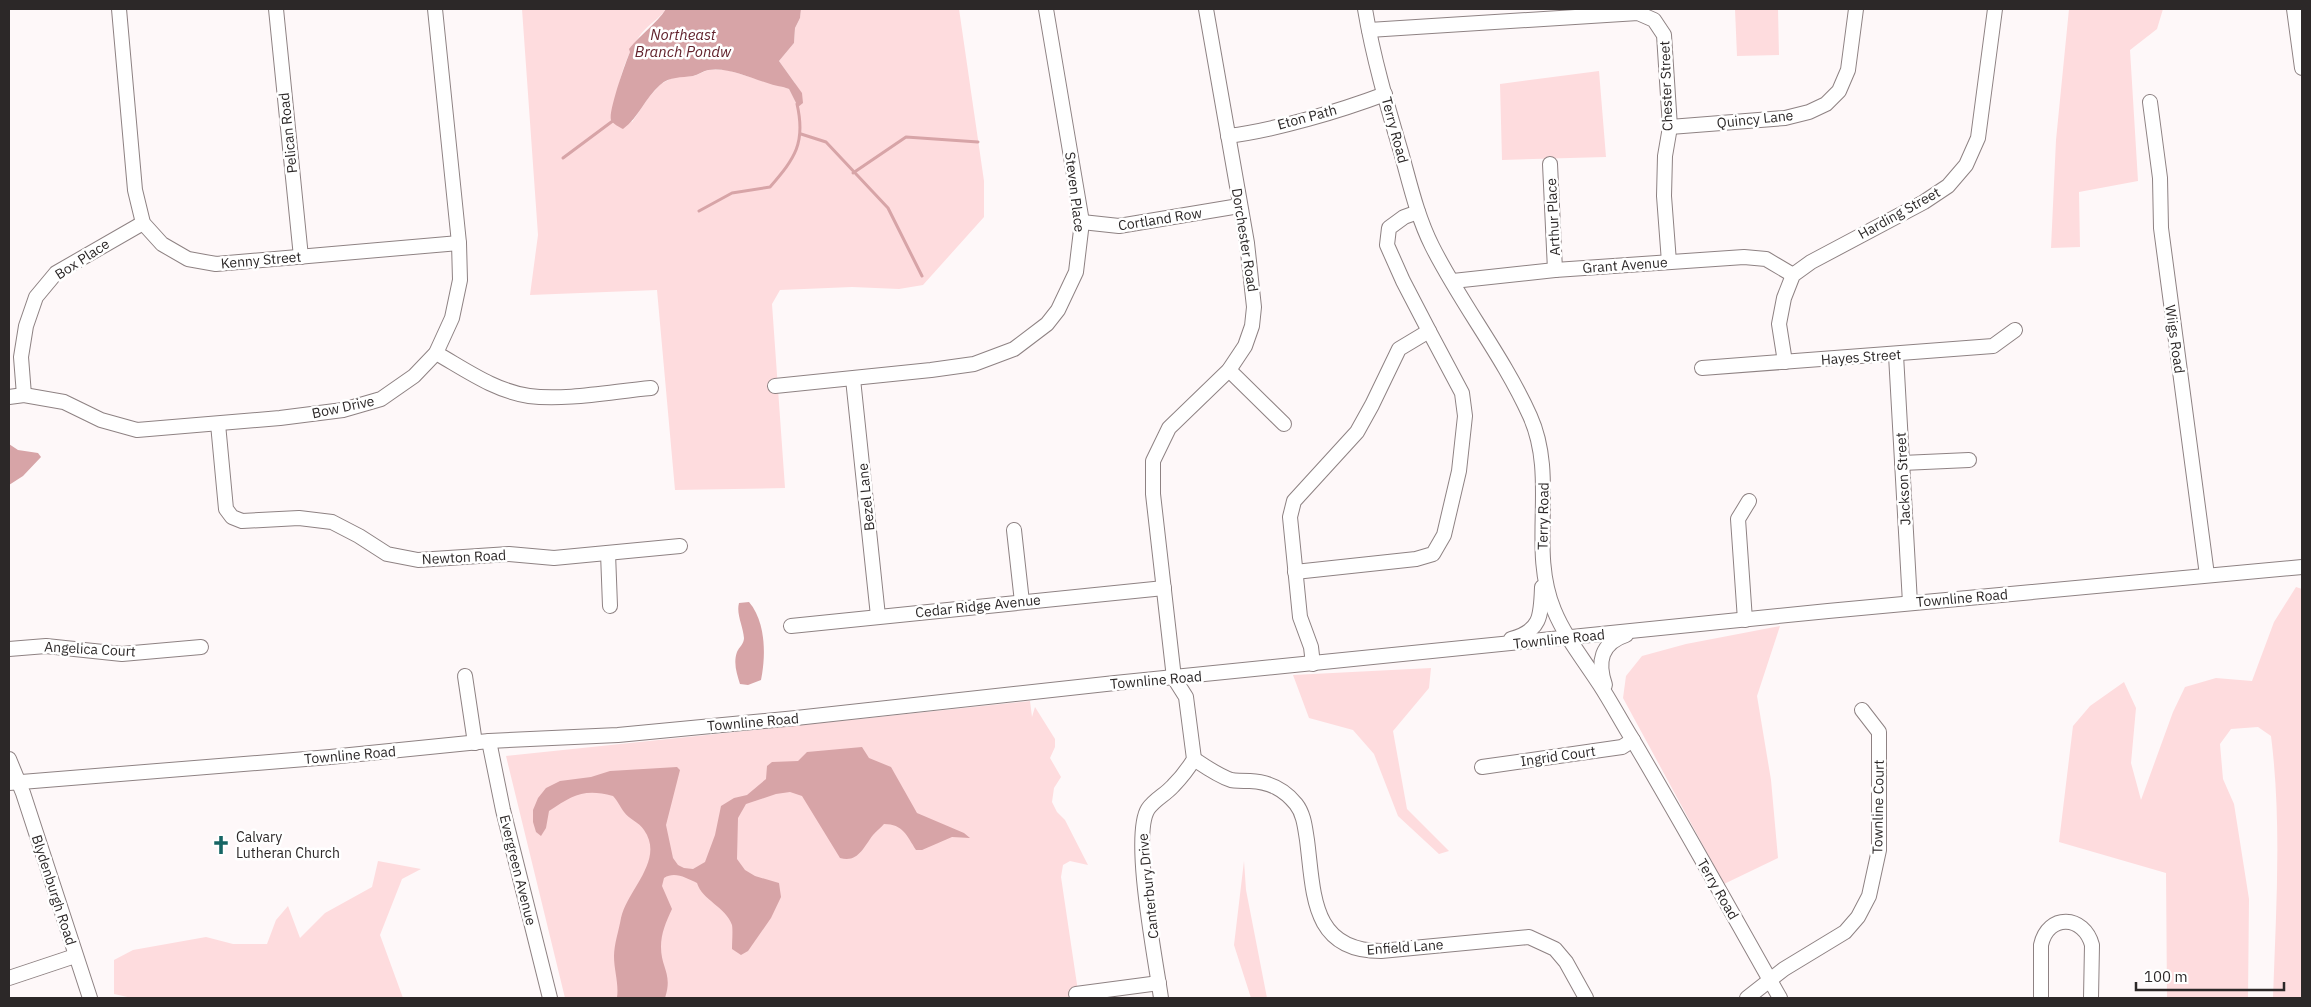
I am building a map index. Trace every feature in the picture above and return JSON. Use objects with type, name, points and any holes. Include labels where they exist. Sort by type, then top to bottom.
[{"type":"street","points":[[119,9],[136,190],[143,223]]},
{"type":"street","name":"Pelican Road","points":[[276,9],[301,257]]},
{"type":"street","name":"Bow Drive","points":[[9,397],[24,396],[64,402],[101,420],[137,430],[218,424],[343,410],[382,399],[414,376],[436,353],[452,318],[460,280],[459,243],[435,9]]},
{"type":"street","name":"Steven Place","points":[[775,386],[853,379],[974,364],[1014,350],[1047,324],[1067,295],[1076,272],[1082,222],[1046,9]]},
{"type":"street","name":"Dorchester Road","points":[[1174,678],[1153,494],[1153,461],[1169,428],[1229,370],[1245,346],[1252,326],[1254,307],[1252,278],[1206,9]]},
{"type":"street","name":"Terry Road","points":[[1365,9],[1385,94],[1418,212],[1431,244],[1531,418],[1540,443],[1544,472],[1543,557],[1546,587],[1553,608],[1568,638],[1633,740],[1780,998]]},
{"type":"street","name":"Quincy Lane","points":[[1670,126],[1785,118],[1809,112],[1826,104],[1839,91],[1848,70],[1856,9]]},
{"type":"street","name":"Harding Street","points":[[1793,275],[1811,262],[1924,202],[1948,186],[1966,165],[1978,138],[1994,9]]},
{"type":"street","points":[[2294,9],[2302,68]]},
{"type":"street","name":"Chester Street","points":[[1369,30],[1638,13],[1654,20],[1664,35],[1670,126],[1665,156],[1664,196],[1669,262]]},
{"type":"street","name":"Eton Path","points":[[1228,136],[1301,120],[1385,94]]},
{"type":"street","name":"Wiigs Road","points":[[2150,102],[2160,178],[2161,228],[2207,575]]},
{"type":"street","name":"Arthur Place","points":[[1550,164],[1555,270]]},
{"type":"street","name":"Cortland Row","points":[[1082,222],[1119,226],[1239,206]]},
{"type":"street","points":[[1295,572],[1416,559],[1434,554],[1444,535],[1459,471],[1466,416],[1462,392],[1403,281],[1387,245],[1389,228],[1404,217],[1418,212]]},
{"type":"street","name":"Kenny Street","points":[[143,223],[162,244],[188,259],[216,264],[459,243]]},
{"type":"street","name":"Box Place","points":[[24,396],[21,358],[26,326],[36,297],[56,273],[143,223]]},
{"type":"street","name":"Grant Avenue","points":[[1453,281],[1555,270],[1744,257],[1766,259],[1793,275]]},
{"type":"street","points":[[1785,362],[1779,324],[1784,298],[1793,275]]},
{"type":"street","name":"Hayes Street","points":[[1702,368],[1993,346],[2015,330]]},
{"type":"street","points":[[1313,664],[1311,647],[1300,617],[1290,517],[1294,501],[1357,432],[1399,349],[1429,331]]},
{"type":"street","points":[[436,353],[488,383],[529,396],[553,396],[652,388]]},
{"type":"street","name":"Jackson Street","points":[[1896,354],[1910,603]]},
{"type":"street","points":[[1229,370],[1284,424]]},
{"type":"street","name":"Bezel Lane","points":[[853,379],[878,616]]},
{"type":"street","name":"Newton Road","points":[[218,424],[226,509],[232,517],[242,521],[299,518],[332,522],[387,554],[418,560],[509,554],[554,558],[680,546]]},
{"type":"street","points":[[1902,463],[1969,460]]},
{"type":"street","points":[[1744,620],[1738,519],[1749,501]]},
{"type":"street","points":[[1014,530],[1022,602]]},
{"type":"street","points":[[608,553],[610,606]]},
{"type":"street","points":[[1468,649],[1522,636],[1533,629],[1541,612],[1543,557]]},
{"type":"street","name":"Townline Road","points":[[14,782],[330,757],[475,743],[657,731],[1910,603],[2302,567]]},
{"type":"street","name":"Cedar Ridge Avenue","points":[[791,626],[1164,588]]},
{"type":"street","points":[[1617,713],[1602,675],[1601,657],[1606,647],[1613,640],[1636,631]]},
{"type":"street","name":"Angelica Court","points":[[9,649],[15,647],[46,646],[122,654],[202,647]]},
{"type":"street","points":[[465,676],[475,743]]},
{"type":"street","points":[[1174,678],[1186,697],[1194,759]]},
{"type":"street","name":"Townline Court","points":[[1770,981],[1784,969],[1845,932],[1858,917],[1869,896],[1879,850],[1879,732],[1862,710]]},
{"type":"street","name":"Ingrid Court","points":[[1482,767],[1622,747],[1633,740]]},
{"type":"street","name":"Evergreen Avenue","points":[[489,742],[503,810],[550,998]]},
{"type":"street","name":"Blydenburgh Road","points":[[9,759],[14,782],[90,998]]},
{"type":"street","name":"Canterbury Drive","points":[[1161,998],[1144,880],[1141,829],[1147,811],[1157,798],[1171,788],[1194,759]]},
{"type":"street","name":"Enfield Lane","points":[[1194,759],[1216,774],[1233,780],[1273,784],[1287,794],[1298,807],[1304,822],[1320,917],[1335,939],[1357,949],[1381,951],[1529,938],[1556,949],[1566,962],[1586,998]]},
{"type":"street","points":[[2041,998],[2043,936],[2054,924],[2063,922],[2080,926],[2090,937],[2092,945],[2092,998]]},
{"type":"street","points":[[9,978],[76,956]]},
{"type":"street","points":[[1747,998],[1770,981]]},
{"type":"street","points":[[1076,994],[1159,983]]},
{"type":"shaded area","points":[[522,9],[666,9],[644,30],[636,41],[622,73],[616,99],[632,122],[649,97],[661,84],[674,77],[694,76],[708,70],[727,70],[789,89],[798,107],[795,83],[779,61],[794,43],[795,28],[800,18],[801,9],[959,9],[984,181],[984,217],[923,285],[899,289],[852,287],[780,290],[772,304],[785,488],[675,490],[657,290],[530,295],[538,235]]},
{"type":"shaded area","points":[[1735,9],[1778,9],[1779,55],[1737,56]]},
{"type":"shaded area","points":[[2069,9],[2163,9],[2157,29],[2130,50],[2138,181],[2079,192],[2080,247],[2051,248],[2056,140]]},
{"type":"shaded area","points":[[1599,71],[1606,157],[1502,160],[1500,84]]},
{"type":"shaded area","points":[[2296,587],[2302,589],[2302,998],[2273,998],[2277,900],[2276,801],[2271,736],[2258,727],[2231,729],[2220,744],[2223,779],[2234,804],[2249,899],[2248,998],[2167,998],[2166,873],[2059,842],[2073,726],[2090,706],[2124,682],[2136,708],[2131,763],[2141,800],[2173,712],[2185,687],[2216,678],[2252,681],[2274,622]]},
{"type":"shaded area","points":[[1780,626],[1757,696],[1771,780],[1778,858],[1724,884],[1623,698],[1626,676],[1642,656],[1686,644]]},
{"type":"shaded area","points":[[1431,668],[1429,688],[1393,731],[1407,809],[1449,851],[1439,854],[1398,816],[1374,754],[1353,730],[1309,718],[1293,675]]},
{"type":"shaded area","points":[[1030,701],[1032,717],[1035,707],[1055,739],[1055,747],[1050,758],[1061,777],[1054,788],[1052,802],[1057,812],[1065,820],[1088,865],[1070,861],[1063,865],[1061,877],[1079,998],[565,998],[506,756]]},
{"type":"shaded area","points":[[378,861],[421,869],[402,879],[380,935],[403,998],[132,998],[114,994],[114,960],[133,950],[206,937],[233,944],[267,944],[276,920],[288,906],[300,938],[325,913],[372,887]]},
{"type":"shaded area","points":[[1244,861],[1246,890],[1267,998],[1251,998],[1234,945]]},
{"type":"water","name":"Northeast Branch Pondw","points":[[666,9],[801,9],[800,18],[795,28],[794,43],[779,61],[802,93],[803,103],[798,107],[789,89],[717,69],[664,82],[655,90],[623,129],[613,123],[611,120],[612,107],[630,52],[629,49]]},
{"type":"water","points":[[9,444],[18,450],[38,453],[41,457],[23,476],[9,485]]},
{"type":"water","points":[[749,602],[755,610],[762,629],[764,660],[761,680],[748,685],[740,684],[735,660],[744,638],[738,607],[739,603]]},
{"type":"water","points":[[862,747],[869,758],[891,767],[917,813],[964,833],[970,838],[952,837],[922,850],[916,850],[904,832],[896,826],[884,824],[856,856],[846,859],[840,858],[802,796],[790,792],[776,794],[746,804],[738,818],[737,859],[745,870],[755,876],[779,883],[781,897],[771,918],[748,951],[741,955],[732,949],[732,925],[729,919],[704,894],[697,883],[676,875],[664,878],[662,886],[672,909],[664,928],[661,942],[668,983],[665,998],[617,998],[614,956],[616,942],[625,907],[648,863],[649,841],[642,827],[626,814],[613,796],[594,793],[579,794],[549,811],[546,828],[541,836],[536,832],[533,822],[533,810],[538,798],[546,788],[560,781],[591,777],[610,771],[677,767],[680,770],[666,825],[673,858],[678,865],[693,869],[705,862],[715,835],[721,806],[734,798],[747,795],[766,779],[767,766],[772,762],[798,761],[807,752]]},
{"type":"waterway","points":[[699,211],[732,193],[770,187],[792,158],[799,140],[800,129],[797,104]]},
{"type":"waterway","points":[[563,158],[614,120]]},
{"type":"waterway","points":[[801,134],[826,142],[888,208],[922,276]]},
{"type":"waterway","points":[[853,173],[906,137],[978,142]]},
{"type":"place","name":"Calvary Lutheran Church","points":[[221,845]]}]
